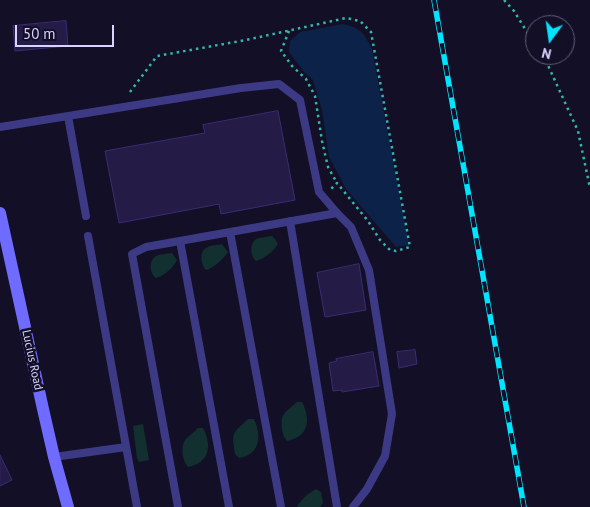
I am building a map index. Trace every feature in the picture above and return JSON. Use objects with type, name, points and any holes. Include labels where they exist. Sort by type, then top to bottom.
[{"type":"street","name":"Lucius Road","points":[[0,213],[54,457],[68,507]]},
{"type":"lane","points":[[0,126],[241,88],[279,84],[300,100],[319,192],[337,214],[350,226],[370,270],[392,414],[385,456],[368,489],[353,507]]},
{"type":"lane","points":[[68,116],[86,216]]},
{"type":"lane","points":[[178,507],[132,254],[146,247],[337,214]]},
{"type":"lane","points":[[290,221],[337,507]]},
{"type":"lane","points":[[230,232],[281,507]]},
{"type":"lane","points":[[88,236],[137,507]]},
{"type":"lane","points":[[180,241],[228,507]]},
{"type":"lane","points":[[54,457],[126,447]]},
{"type":"path","points":[[504,0],[514,11],[525,29]]},
{"type":"path","points":[[130,92],[157,56],[246,40],[346,18],[360,21],[371,32],[410,247],[396,251],[390,250],[380,240],[368,221],[337,183],[323,196]]},
{"type":"path","points":[[547,65],[578,132],[590,188]]},
{"type":"green space","points":[[272,236],[278,244],[268,254],[256,261],[253,257],[252,244],[258,238]]},
{"type":"green space","points":[[222,244],[228,252],[218,263],[206,270],[203,265],[202,252],[210,246]]},
{"type":"green space","points":[[172,253],[177,260],[171,269],[156,278],[152,274],[153,258],[158,255]]},
{"type":"green space","points":[[297,402],[302,402],[305,408],[307,415],[306,426],[300,436],[287,441],[282,432],[282,420],[284,414]]},
{"type":"green space","points":[[248,419],[254,419],[257,425],[257,444],[251,453],[239,458],[235,452],[233,437],[236,431]]},
{"type":"green space","points":[[143,424],[149,460],[139,462],[133,426]]},
{"type":"green space","points":[[198,428],[203,428],[206,434],[208,441],[207,452],[201,462],[188,467],[183,458],[183,446],[186,440]]},
{"type":"green space","points":[[316,489],[321,492],[323,503],[320,507],[297,507],[305,496]]},
{"type":"water","points":[[343,24],[358,29],[367,39],[372,49],[409,245],[396,247],[346,189],[329,157],[322,110],[313,80],[304,72],[289,52],[290,41],[300,32]]},
{"type":"building","points":[[66,21],[68,46],[15,51],[13,26]]},
{"type":"building","points":[[278,111],[295,200],[221,214],[219,204],[119,223],[105,151],[205,133],[203,125]]},
{"type":"building","points":[[359,264],[366,310],[325,317],[317,273]]},
{"type":"building","points":[[415,350],[417,364],[399,368],[397,352]]},
{"type":"building","points":[[373,352],[379,386],[342,392],[342,390],[333,391],[329,363],[337,361],[336,359]]},
{"type":"building","points":[[0,455],[12,480],[0,486]]},
{"type":"railway","points":[[434,0],[524,507]]}]
